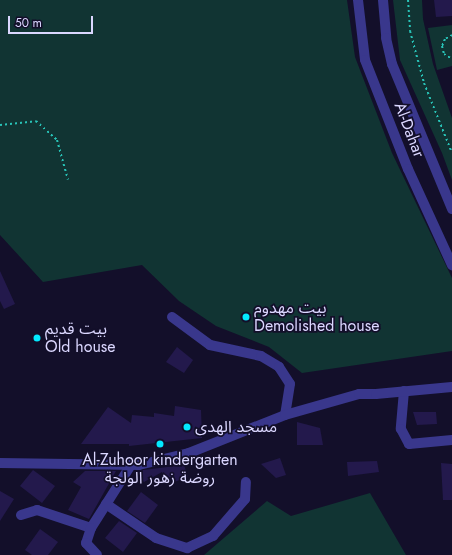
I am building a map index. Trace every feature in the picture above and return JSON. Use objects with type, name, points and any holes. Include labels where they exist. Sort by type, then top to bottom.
[{"type":"street","name":"Al-Dahar","points":[[358,0],[365,60],[408,169],[452,265]]},
{"type":"street","points":[[384,0],[386,38],[392,64],[452,209]]},
{"type":"street","points":[[172,317],[210,345],[261,356],[279,367],[290,384],[285,415]]},
{"type":"street","points":[[0,463],[139,465],[189,454],[285,415],[359,394],[452,387]]},
{"type":"street","points":[[404,391],[401,429],[409,444],[452,440]]},
{"type":"street","points":[[97,555],[86,543],[91,528],[131,465]]},
{"type":"street","points":[[106,504],[156,538],[188,548],[213,536],[245,498],[246,482]]},
{"type":"street","points":[[21,516],[37,510],[91,528]]},
{"type":"path","points":[[408,0],[410,31],[424,84],[452,153]]},
{"type":"path","points":[[452,35],[445,39],[442,46],[444,54],[452,59]]},
{"type":"path","points":[[0,125],[36,121],[57,140],[68,180]]},
{"type":"green space","points":[[0,0],[347,0],[355,57],[392,153],[452,278],[452,351],[302,373],[269,347],[216,326],[179,301],[142,265],[43,282],[0,235]]},
{"type":"green space","points":[[393,0],[422,0],[423,19],[433,64],[452,118],[452,180],[442,153],[400,60]]},
{"type":"green space","points":[[452,25],[452,66],[437,70],[428,28]]},
{"type":"green space","points":[[370,493],[406,555],[204,555],[267,501],[291,516]]},
{"type":"building","points":[[434,0],[452,0],[452,16],[436,17]]},
{"type":"building","points":[[0,271],[15,304],[4,309],[0,301]]},
{"type":"building","points":[[177,347],[193,360],[184,373],[166,362]]},
{"type":"building","points":[[175,406],[201,410],[202,438],[129,446],[129,444],[81,444],[108,407],[131,423],[132,415],[154,417],[154,413],[174,416]]},
{"type":"building","points":[[413,412],[436,412],[437,424],[417,425]]},
{"type":"building","points":[[297,422],[320,428],[323,445],[297,445]]},
{"type":"building","points":[[280,458],[286,475],[276,478],[261,464]]},
{"type":"building","points":[[377,461],[379,472],[348,476],[347,462]]},
{"type":"building","points":[[441,463],[452,464],[452,500],[443,500]]},
{"type":"building","points":[[184,465],[188,477],[166,485],[162,472],[144,482],[134,473],[135,471]]},
{"type":"building","points":[[33,470],[55,486],[42,503],[20,486]]},
{"type":"building","points":[[85,471],[116,471],[89,519],[68,510],[81,487],[73,482]]},
{"type":"building","points":[[0,491],[14,499],[0,521]]},
{"type":"building","points":[[141,492],[158,505],[145,523],[127,511]]},
{"type":"building","points":[[119,521],[137,533],[123,552],[105,538]]},
{"type":"building","points":[[40,529],[58,542],[48,555],[32,555],[25,550]]},
{"type":"place","name":"بيت مهدوم Demolished house","points":[[246,317]]},
{"type":"place","name":"بيت قديم Old house","points":[[37,338]]},
{"type":"place","name":"مسجد الهدى","points":[[187,427]]},
{"type":"place","name":"Al-Zuhoor kindergarten روضة زهور الولجة","points":[[160,444]]}]
